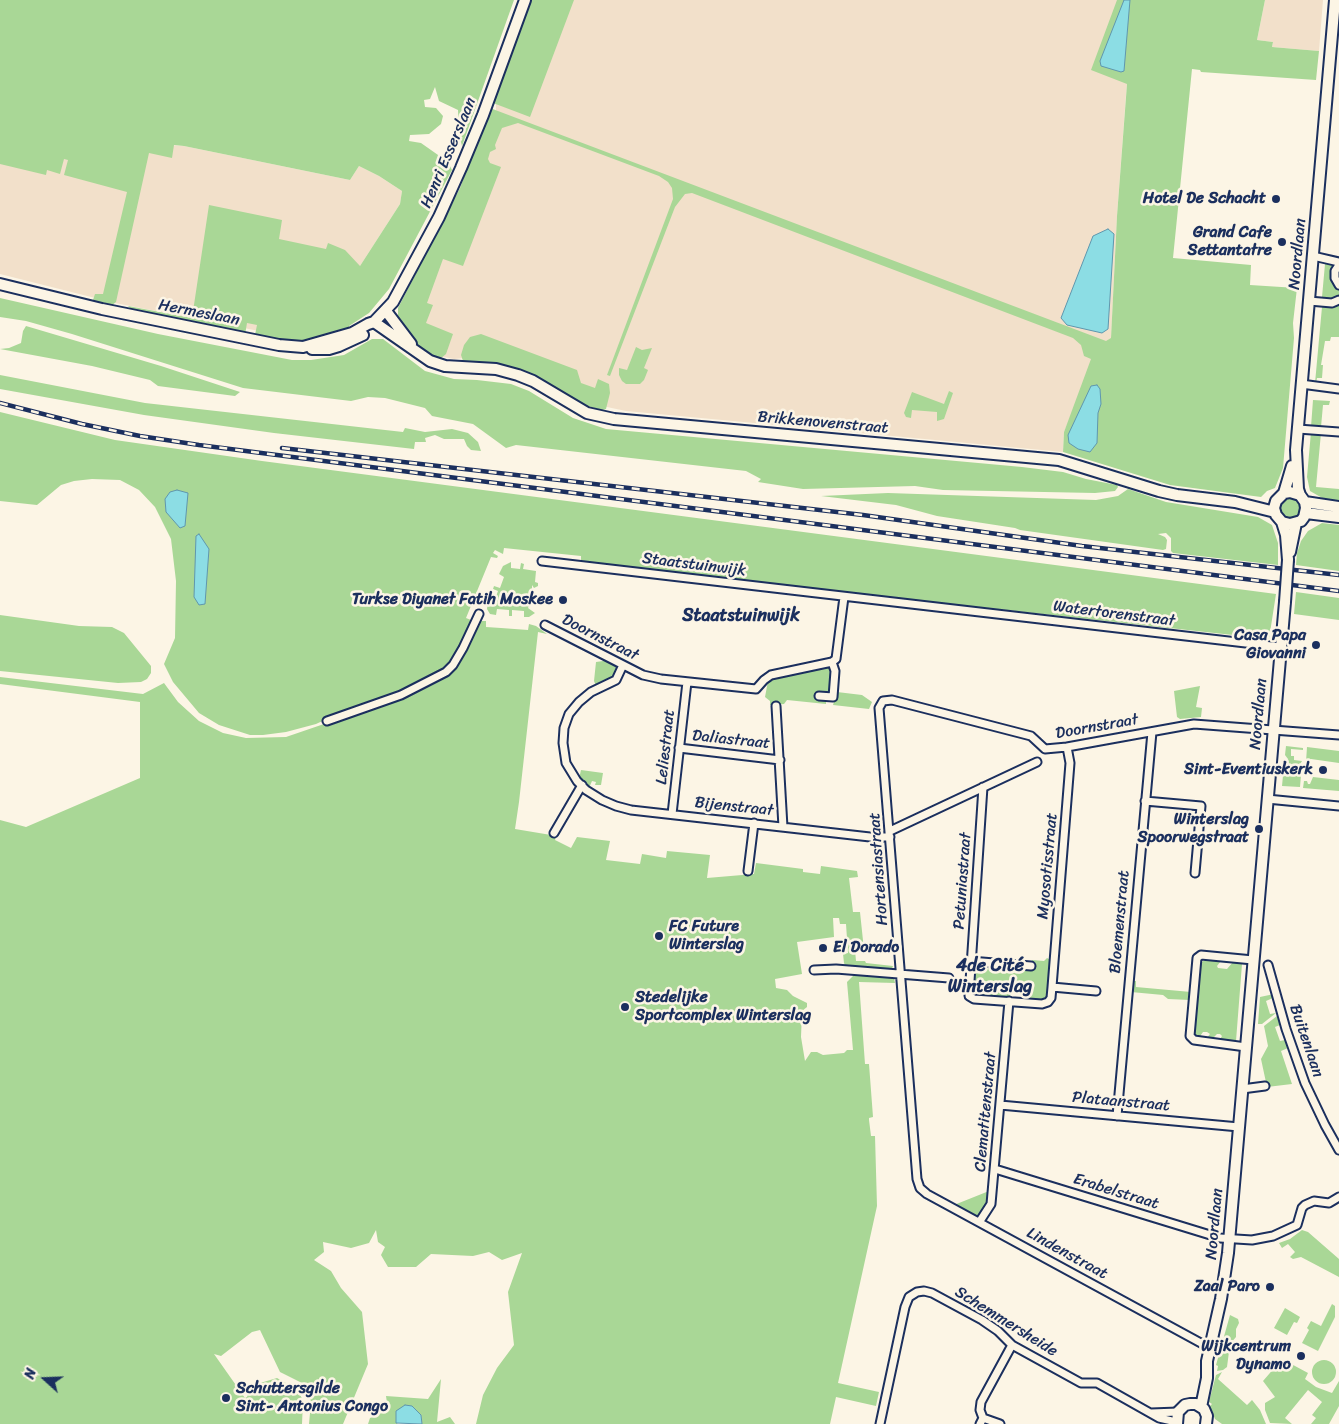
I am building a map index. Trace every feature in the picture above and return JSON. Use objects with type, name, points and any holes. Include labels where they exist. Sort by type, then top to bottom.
[{"type":"street","name":"Henri Esserslaan","points":[[386,311],[407,279],[461,168],[525,0]]},
{"type":"street","name":"Noordlaan","points":[[1288,560],[1286,535],[1275,506],[1289,482],[1296,450],[1308,300],[1334,62],[1336,3]]},
{"type":"street","points":[[1313,256],[1339,263],[1335,271],[1335,278],[1339,285]]},
{"type":"street","name":"Hermeslaan","points":[[0,284],[102,309],[279,345],[315,350],[339,346],[371,330],[374,322]]},
{"type":"street","points":[[1308,300],[1332,303],[1339,300]]},
{"type":"street","points":[[374,322],[386,311]]},
{"type":"street","name":"Brikkenovenstraat","points":[[386,311],[418,353]]},
{"type":"street","name":"Brikkenovenstraat","points":[[374,322],[430,361],[445,366],[496,369],[518,374],[540,385],[569,404],[587,412],[614,419],[1059,460],[1177,495],[1275,506]]},
{"type":"street","points":[[1301,384],[1339,389]]},
{"type":"street","points":[[1298,429],[1339,432]]},
{"type":"street","name":"Noordlaan","points":[[1296,450],[1297,482],[1304,504]]},
{"type":"street","points":[[1284,493],[1290,492],[1304,504],[1339,517]]},
{"type":"street","points":[[1304,504],[1339,507]]},
{"type":"street","points":[[1282,522],[1296,523],[1301,521],[1304,504]]},
{"type":"street","name":"Noordlaan","points":[[1190,1404],[1207,1361],[1221,1300],[1229,1239],[1284,602],[1288,560],[1296,523]]},
{"type":"street","name":"Staatstuinwijk","points":[[542,562],[946,608]]},
{"type":"street","points":[[819,696],[832,697],[835,671],[832,662],[836,659],[844,597]]},
{"type":"street","name":"Watertorenstraat","points":[[946,608],[1280,646]]},
{"type":"street","points":[[327,721],[401,694],[446,672],[453,665],[463,648],[479,614]]},
{"type":"street","name":"Doornstraat","points":[[545,626],[643,675],[687,682],[756,689],[771,674],[832,662]]},
{"type":"street","name":"Bijenstraat","points":[[623,665],[616,680],[591,692],[569,714],[564,728],[562,743],[566,763],[574,778],[602,800],[631,810],[870,837],[890,834],[1037,762]]},
{"type":"street","name":"Leliestraat","points":[[672,814],[687,682]]},
{"type":"street","name":"Doornstraat","points":[[879,708],[883,701],[892,700],[1031,736],[1045,749],[1067,747],[1194,724],[1339,735]]},
{"type":"street","points":[[776,706],[783,826]]},
{"type":"street","name":"Hortensiastraat","points":[[879,708],[917,1179]]},
{"type":"street","name":"Bloemenstraat","points":[[1117,1116],[1152,732]]},
{"type":"street","name":"Myosotisstraat","points":[[1052,987],[1070,763],[1067,747]]},
{"type":"street","name":"Daliastraat","points":[[679,748],[780,760]]},
{"type":"street","points":[[554,833],[582,785]]},
{"type":"street","name":"Petuniastraat","points":[[983,787],[969,996],[974,999],[1009,1001]]},
{"type":"street","points":[[1267,799],[1339,806]]},
{"type":"street","points":[[1145,801],[1201,806],[1195,873]]},
{"type":"street","points":[[748,871],[754,823]]},
{"type":"street","points":[[1246,1047],[1194,1040],[1190,1036],[1197,958],[1201,955],[1253,960]]},
{"type":"street","points":[[970,961],[1031,966]]},
{"type":"street","name":"Buitenlaan","points":[[1268,965],[1286,1029],[1305,1083],[1339,1150]]},
{"type":"street","points":[[814,970],[836,969],[949,978]]},
{"type":"street","points":[[1009,1001],[1042,1004],[1048,1002],[1051,998],[1052,987],[1096,991]]},
{"type":"street","name":"Clematitenstraat","points":[[980,1222],[992,1204],[1009,1001]]},
{"type":"street","points":[[1242,1089],[1265,1086]]},
{"type":"street","name":"Plataanstraat","points":[[1000,1105],[1238,1127]]},
{"type":"street","name":"Erabelstraat","points":[[995,1169],[1220,1238],[1229,1239],[1252,1240],[1273,1236],[1297,1225],[1302,1208],[1305,1205],[1314,1201],[1329,1203],[1339,1197]]},
{"type":"street","name":"Lindenstraat","points":[[917,1179],[920,1188],[927,1194],[1210,1348]]},
{"type":"street","name":"Schemmersheide","points":[[880,1424],[905,1307],[909,1297],[917,1292],[924,1291],[932,1293],[982,1320],[998,1331],[1012,1345],[1081,1383],[1096,1383],[1152,1413],[1177,1420]]},
{"type":"street","points":[[1000,1424],[981,1421],[981,1402],[1012,1345]]},
{"type":"street","name":"Noordlaan","points":[[1201,1406],[1207,1378],[1207,1361]]},
{"type":"street","points":[[1177,1420],[1181,1408],[1190,1404],[1201,1406],[1206,1412],[1209,1422]]},
{"type":"shaded area","points":[[535,0],[1135,0],[1117,216],[1111,339],[1096,356],[1064,432],[1063,452],[626,411],[583,402],[523,365],[475,357],[454,359],[434,355],[403,310],[496,113],[496,102]]},
{"type":"shaded area","points":[[1265,0],[1323,0],[1319,51],[1272,47],[1273,42],[1257,40]]},
{"type":"shaded area","points":[[154,144],[184,146],[350,180],[359,166],[402,191],[400,204],[360,266],[290,337],[115,303],[0,274],[0,160]]},
{"type":"green space","points":[[0,0],[514,0],[462,146],[459,134],[458,110],[439,101],[435,87],[430,99],[424,100],[425,107],[436,108],[443,116],[441,124],[429,134],[410,135],[409,141],[421,143],[448,162],[452,170],[389,289],[369,313],[349,326],[349,331],[304,342],[294,342],[255,335],[257,325],[247,323],[245,335],[133,311],[128,306],[192,318],[209,205],[282,220],[279,239],[326,249],[328,243],[345,250],[360,266],[400,204],[402,191],[359,166],[350,180],[184,146],[174,145],[172,158],[149,153],[116,302],[111,306],[95,303],[93,300],[95,294],[103,294],[127,192],[64,175],[68,160],[64,159],[60,174],[47,170],[46,175],[0,164]]},
{"type":"green space","points":[[531,0],[574,0],[530,117],[493,103]]},
{"type":"green space","points":[[1117,0],[1265,0],[1257,40],[1273,42],[1272,47],[1319,51],[1316,80],[1201,72],[1200,70],[1192,69],[1173,258],[1251,265],[1250,285],[1297,288],[1283,468],[1275,488],[1267,491],[1261,497],[1170,485],[1063,452],[1064,432],[1091,359],[1084,356],[1081,345],[1073,338],[692,193],[685,194],[675,207],[610,376],[607,375],[673,199],[672,188],[668,182],[659,176],[518,123],[502,128],[495,145],[496,149],[490,152],[488,159],[490,163],[501,167],[463,266],[443,259],[427,303],[433,305],[426,323],[453,334],[446,354],[440,359],[425,351],[411,338],[398,319],[398,308],[460,188],[490,108],[1106,341],[1111,338],[1117,216],[1127,84],[1091,70]]},
{"type":"green space","points":[[1325,264],[1335,265],[1332,281],[1339,289],[1339,295],[1326,299],[1322,297]]},
{"type":"green space","points":[[0,298],[158,334],[292,360],[311,360],[344,355],[372,339],[383,339],[425,371],[454,379],[511,384],[529,391],[573,418],[606,429],[1022,467],[1063,472],[1117,485],[1118,487],[1115,491],[1095,493],[943,490],[915,486],[803,489],[758,482],[761,479],[746,471],[516,445],[506,448],[473,424],[432,416],[425,408],[385,398],[368,397],[351,401],[243,388],[72,334],[26,321],[0,317]]},
{"type":"green space","points":[[1339,304],[1339,337],[1331,337],[1330,341],[1325,341],[1321,365],[1323,365],[1322,378],[1317,378],[1315,383],[1322,307]]},
{"type":"green space","points":[[26,326],[161,366],[240,392],[235,396],[158,386],[150,380],[92,366],[0,349],[9,348],[21,343]]},
{"type":"green space","points":[[481,334],[577,370],[581,383],[595,388],[598,379],[609,384],[610,393],[606,409],[602,410],[587,406],[534,376],[516,369],[463,361],[461,355],[464,345],[470,337]]},
{"type":"green space","points":[[636,347],[642,350],[652,348],[644,368],[648,370],[640,384],[626,384],[619,375],[619,368],[627,370]]},
{"type":"green space","points":[[0,375],[145,403],[403,432],[405,428],[425,432],[452,429],[468,433],[478,442],[481,451],[471,450],[464,439],[444,439],[435,435],[425,438],[426,442],[415,442],[414,449],[274,433],[144,415],[0,389]]},
{"type":"green space","points":[[949,391],[953,393],[944,419],[937,421],[937,412],[912,410],[911,418],[906,417],[904,413],[912,392],[944,404]]},
{"type":"green space","points":[[1313,400],[1330,401],[1329,405],[1323,405],[1321,427],[1311,427]]},
{"type":"green space","points":[[0,412],[115,440],[262,461],[1276,594],[1269,639],[581,563],[581,556],[504,548],[503,554],[495,550],[493,553],[498,556],[497,558],[491,557],[466,618],[471,620],[465,637],[451,662],[436,675],[404,691],[316,724],[286,732],[250,735],[219,725],[199,713],[173,682],[164,664],[175,638],[176,581],[171,539],[155,507],[139,490],[120,480],[92,479],[74,481],[61,485],[37,505],[0,501]]},
{"type":"green space","points":[[1311,432],[1321,433],[1316,487],[1339,489],[1339,501],[1324,499],[1310,491],[1307,477]]},
{"type":"green space","points":[[1128,489],[1166,502],[1258,517],[1272,525],[1278,543],[1278,565],[1173,553],[1171,551],[1171,538],[1166,533],[1158,534],[1167,540],[1166,549],[1163,550],[1020,530],[937,516],[896,505],[821,496],[888,493],[1096,500],[1118,496]]},
{"type":"green space","points":[[1291,498],[1299,501],[1302,509],[1299,517],[1291,520],[1283,517],[1280,509],[1283,501]]},
{"type":"green space","points":[[1322,523],[1339,525],[1339,571],[1296,565],[1301,541],[1308,531]]},
{"type":"green space","points":[[511,562],[511,568],[520,569],[521,563],[524,564],[523,569],[536,571],[535,582],[538,583],[538,586],[534,588],[532,585],[532,599],[528,608],[535,613],[529,617],[524,617],[524,611],[512,610],[512,616],[509,616],[509,610],[497,609],[496,615],[490,614],[487,609],[488,600],[494,602],[498,591],[493,589],[494,586],[500,588],[504,577],[499,574],[503,566]]},
{"type":"green space","points":[[1296,592],[1339,598],[1339,620],[1294,614]]},
{"type":"green space","points":[[0,615],[79,626],[112,627],[124,633],[151,666],[151,673],[147,679],[141,682],[118,683],[0,671]]},
{"type":"green space","points":[[486,621],[486,627],[528,630],[529,624],[536,626],[547,634],[538,632],[515,829],[551,835],[557,834],[555,840],[571,848],[577,837],[610,841],[606,860],[640,864],[642,854],[666,858],[667,851],[710,855],[707,878],[754,874],[756,863],[803,869],[803,872],[820,874],[821,866],[857,871],[858,877],[849,878],[853,912],[860,912],[864,950],[855,950],[856,961],[893,966],[892,969],[846,967],[843,954],[848,953],[846,924],[840,924],[839,918],[833,918],[834,937],[797,942],[802,974],[775,979],[776,988],[787,990],[793,996],[807,1003],[807,1007],[802,1011],[801,1037],[805,1061],[811,1052],[823,1055],[853,1050],[847,982],[855,974],[891,976],[894,978],[895,983],[859,982],[865,1064],[869,1064],[873,1117],[869,1118],[869,1120],[871,1136],[875,1136],[877,1206],[838,1383],[879,1392],[876,1406],[836,1397],[830,1424],[476,1424],[483,1395],[497,1368],[514,1345],[508,1292],[522,1253],[502,1260],[489,1252],[473,1256],[431,1254],[416,1267],[388,1267],[381,1255],[385,1247],[378,1242],[376,1230],[369,1243],[351,1248],[323,1242],[324,1252],[314,1260],[331,1271],[341,1288],[362,1312],[368,1364],[343,1424],[309,1424],[311,1402],[304,1384],[280,1372],[260,1330],[252,1332],[221,1356],[214,1354],[245,1398],[250,1386],[277,1378],[298,1390],[303,1401],[302,1424],[0,1424],[0,820],[26,827],[140,778],[140,702],[0,684],[0,677],[143,694],[164,683],[178,702],[199,721],[223,733],[246,738],[286,737],[397,699],[450,674],[466,650],[476,624]]},
{"type":"green space","points":[[604,659],[614,664],[617,669],[613,678],[596,686],[594,681],[596,662],[603,661]]},
{"type":"green space","points":[[825,666],[832,670],[829,691],[826,694],[817,692],[816,699],[826,701],[826,704],[787,700],[784,704],[770,705],[770,701],[765,697],[768,681]]},
{"type":"green space","points":[[1200,686],[1196,707],[1202,708],[1201,717],[1180,719],[1177,717],[1174,691]]},
{"type":"green space","points":[[837,692],[862,695],[872,702],[869,709],[833,705]]},
{"type":"green space","points":[[1286,746],[1303,748],[1303,750],[1291,749],[1291,756],[1294,756],[1294,760],[1302,761],[1298,768],[1301,775],[1300,787],[1282,786],[1284,765],[1288,759],[1285,755]]},
{"type":"green space","points":[[1307,747],[1339,751],[1339,763],[1311,759],[1308,763],[1306,762]]},
{"type":"green space","points":[[581,770],[603,773],[601,785],[595,785],[596,782],[592,781],[589,788],[579,779]]},
{"type":"green space","points":[[1313,777],[1339,780],[1339,791],[1303,788],[1304,781],[1310,784]]},
{"type":"green space","points":[[1047,958],[1051,960],[1047,996],[1045,999],[1026,999],[1026,991],[1011,990],[1010,997],[975,995],[971,992],[974,967],[977,965],[1031,970],[1032,960],[1044,961]]},
{"type":"green space","points":[[1205,960],[1221,961],[1217,966],[1218,968],[1227,969],[1233,962],[1242,964],[1236,1041],[1219,1041],[1222,1036],[1220,1034],[1217,1034],[1211,1040],[1206,1039],[1210,1034],[1207,1032],[1203,1032],[1198,1039],[1193,1034],[1199,966]]},
{"type":"green space","points":[[1132,981],[1136,981],[1136,987],[1191,992],[1190,1000],[1168,999],[1163,995],[1131,992]]},
{"type":"green space","points":[[1274,994],[1275,997],[1266,1001],[1270,1014],[1276,1013],[1262,1024],[1258,1024],[1260,997]]},
{"type":"green space","points":[[1277,1016],[1280,1025],[1275,1027],[1280,1041],[1285,1040],[1288,1048],[1281,1051],[1292,1084],[1267,1087],[1261,1059],[1268,1046],[1264,1026]]},
{"type":"green space","points":[[989,1191],[988,1202],[979,1216],[974,1216],[954,1205]]},
{"type":"green space","points":[[1302,1230],[1308,1232],[1339,1259],[1339,1277],[1301,1257],[1293,1259],[1290,1257],[1295,1252],[1288,1244],[1282,1248],[1279,1243],[1290,1239]]},
{"type":"green space","points":[[1332,1304],[1335,1306],[1335,1317],[1318,1351],[1302,1343],[1309,1330],[1307,1328],[1311,1321],[1321,1326]]},
{"type":"green space","points":[[1285,1308],[1300,1317],[1297,1323],[1294,1322],[1287,1335],[1274,1328]]},
{"type":"green space","points":[[1230,1315],[1238,1319],[1236,1337],[1230,1344],[1227,1367],[1217,1371],[1218,1366],[1216,1365]]},
{"type":"green space","points":[[1282,1359],[1308,1373],[1305,1379],[1316,1387],[1332,1393],[1339,1381],[1339,1406],[1329,1424],[1311,1424],[1316,1418],[1312,1415],[1322,1402],[1308,1390],[1285,1418],[1292,1424],[1270,1423],[1265,1410],[1265,1403],[1275,1397],[1263,1381]]},
{"type":"green space","points":[[1324,1360],[1333,1363],[1336,1372],[1333,1381],[1324,1384],[1315,1381],[1312,1372],[1315,1363]]},
{"type":"green space","points":[[1222,1372],[1218,1379],[1247,1405],[1252,1400],[1260,1410],[1266,1424],[1222,1424],[1215,1419],[1210,1406],[1212,1404],[1209,1402],[1216,1375]]},
{"type":"green space","points":[[441,1379],[437,1422],[450,1417],[455,1424],[422,1424],[421,1415],[412,1406],[397,1424],[368,1424],[370,1418],[388,1410],[386,1396],[428,1399]]},
{"type":"water","points":[[1124,0],[1130,0],[1124,71],[1121,72],[1101,66],[1100,61]]},
{"type":"water","points":[[1108,229],[1114,234],[1108,329],[1102,333],[1067,325],[1061,318],[1093,236]]},
{"type":"water","points":[[1097,385],[1100,389],[1101,404],[1098,413],[1097,443],[1090,452],[1078,449],[1069,443],[1068,435],[1091,386]]},
{"type":"water","points":[[177,490],[188,493],[185,526],[180,528],[166,512],[165,499],[170,492]]},
{"type":"water","points":[[199,534],[209,549],[205,604],[199,605],[194,597],[196,536]]},
{"type":"water","points":[[405,1405],[412,1406],[421,1415],[422,1424],[396,1423],[396,1411]]},
{"type":"railway","points":[[0,403],[82,424],[140,436],[199,445],[1339,591]]},
{"type":"railway","points":[[282,448],[863,515],[1082,546],[1339,575]]},
{"type":"place","name":"Hotel De Schacht","points":[[1276,199]]},
{"type":"place","name":"Grand Cafe Settantatre","points":[[1282,242]]},
{"type":"place","name":"Turkse Diyanet Fatih Moskee","points":[[563,600]]},
{"type":"place","name":"Casa Papa Giovanni","points":[[1316,645]]},
{"type":"place","name":"Sint-Eventiuskerk","points":[[1323,770]]},
{"type":"place","name":"Winterslag Spoorwegstraat","points":[[1259,829]]},
{"type":"place","name":"FC Future Winterslag","points":[[659,936]]},
{"type":"place","name":"El Dorado","points":[[823,948]]},
{"type":"place","name":"Stedelijke Sportcomplex Winterslag","points":[[625,1007]]},
{"type":"place","name":"Zaal Paro","points":[[1270,1287]]},
{"type":"place","name":"Wijkcentrum Dynamo","points":[[1301,1356]]},
{"type":"place","name":"Schuttersgilde Sint- Antonius Congo","points":[[226,1398]]},
{"type":"district","name":"Staatstuinwijk","points":[[741,616]]},
{"type":"district","name":"4de Cité Winterslag","points":[[990,976]]}]
